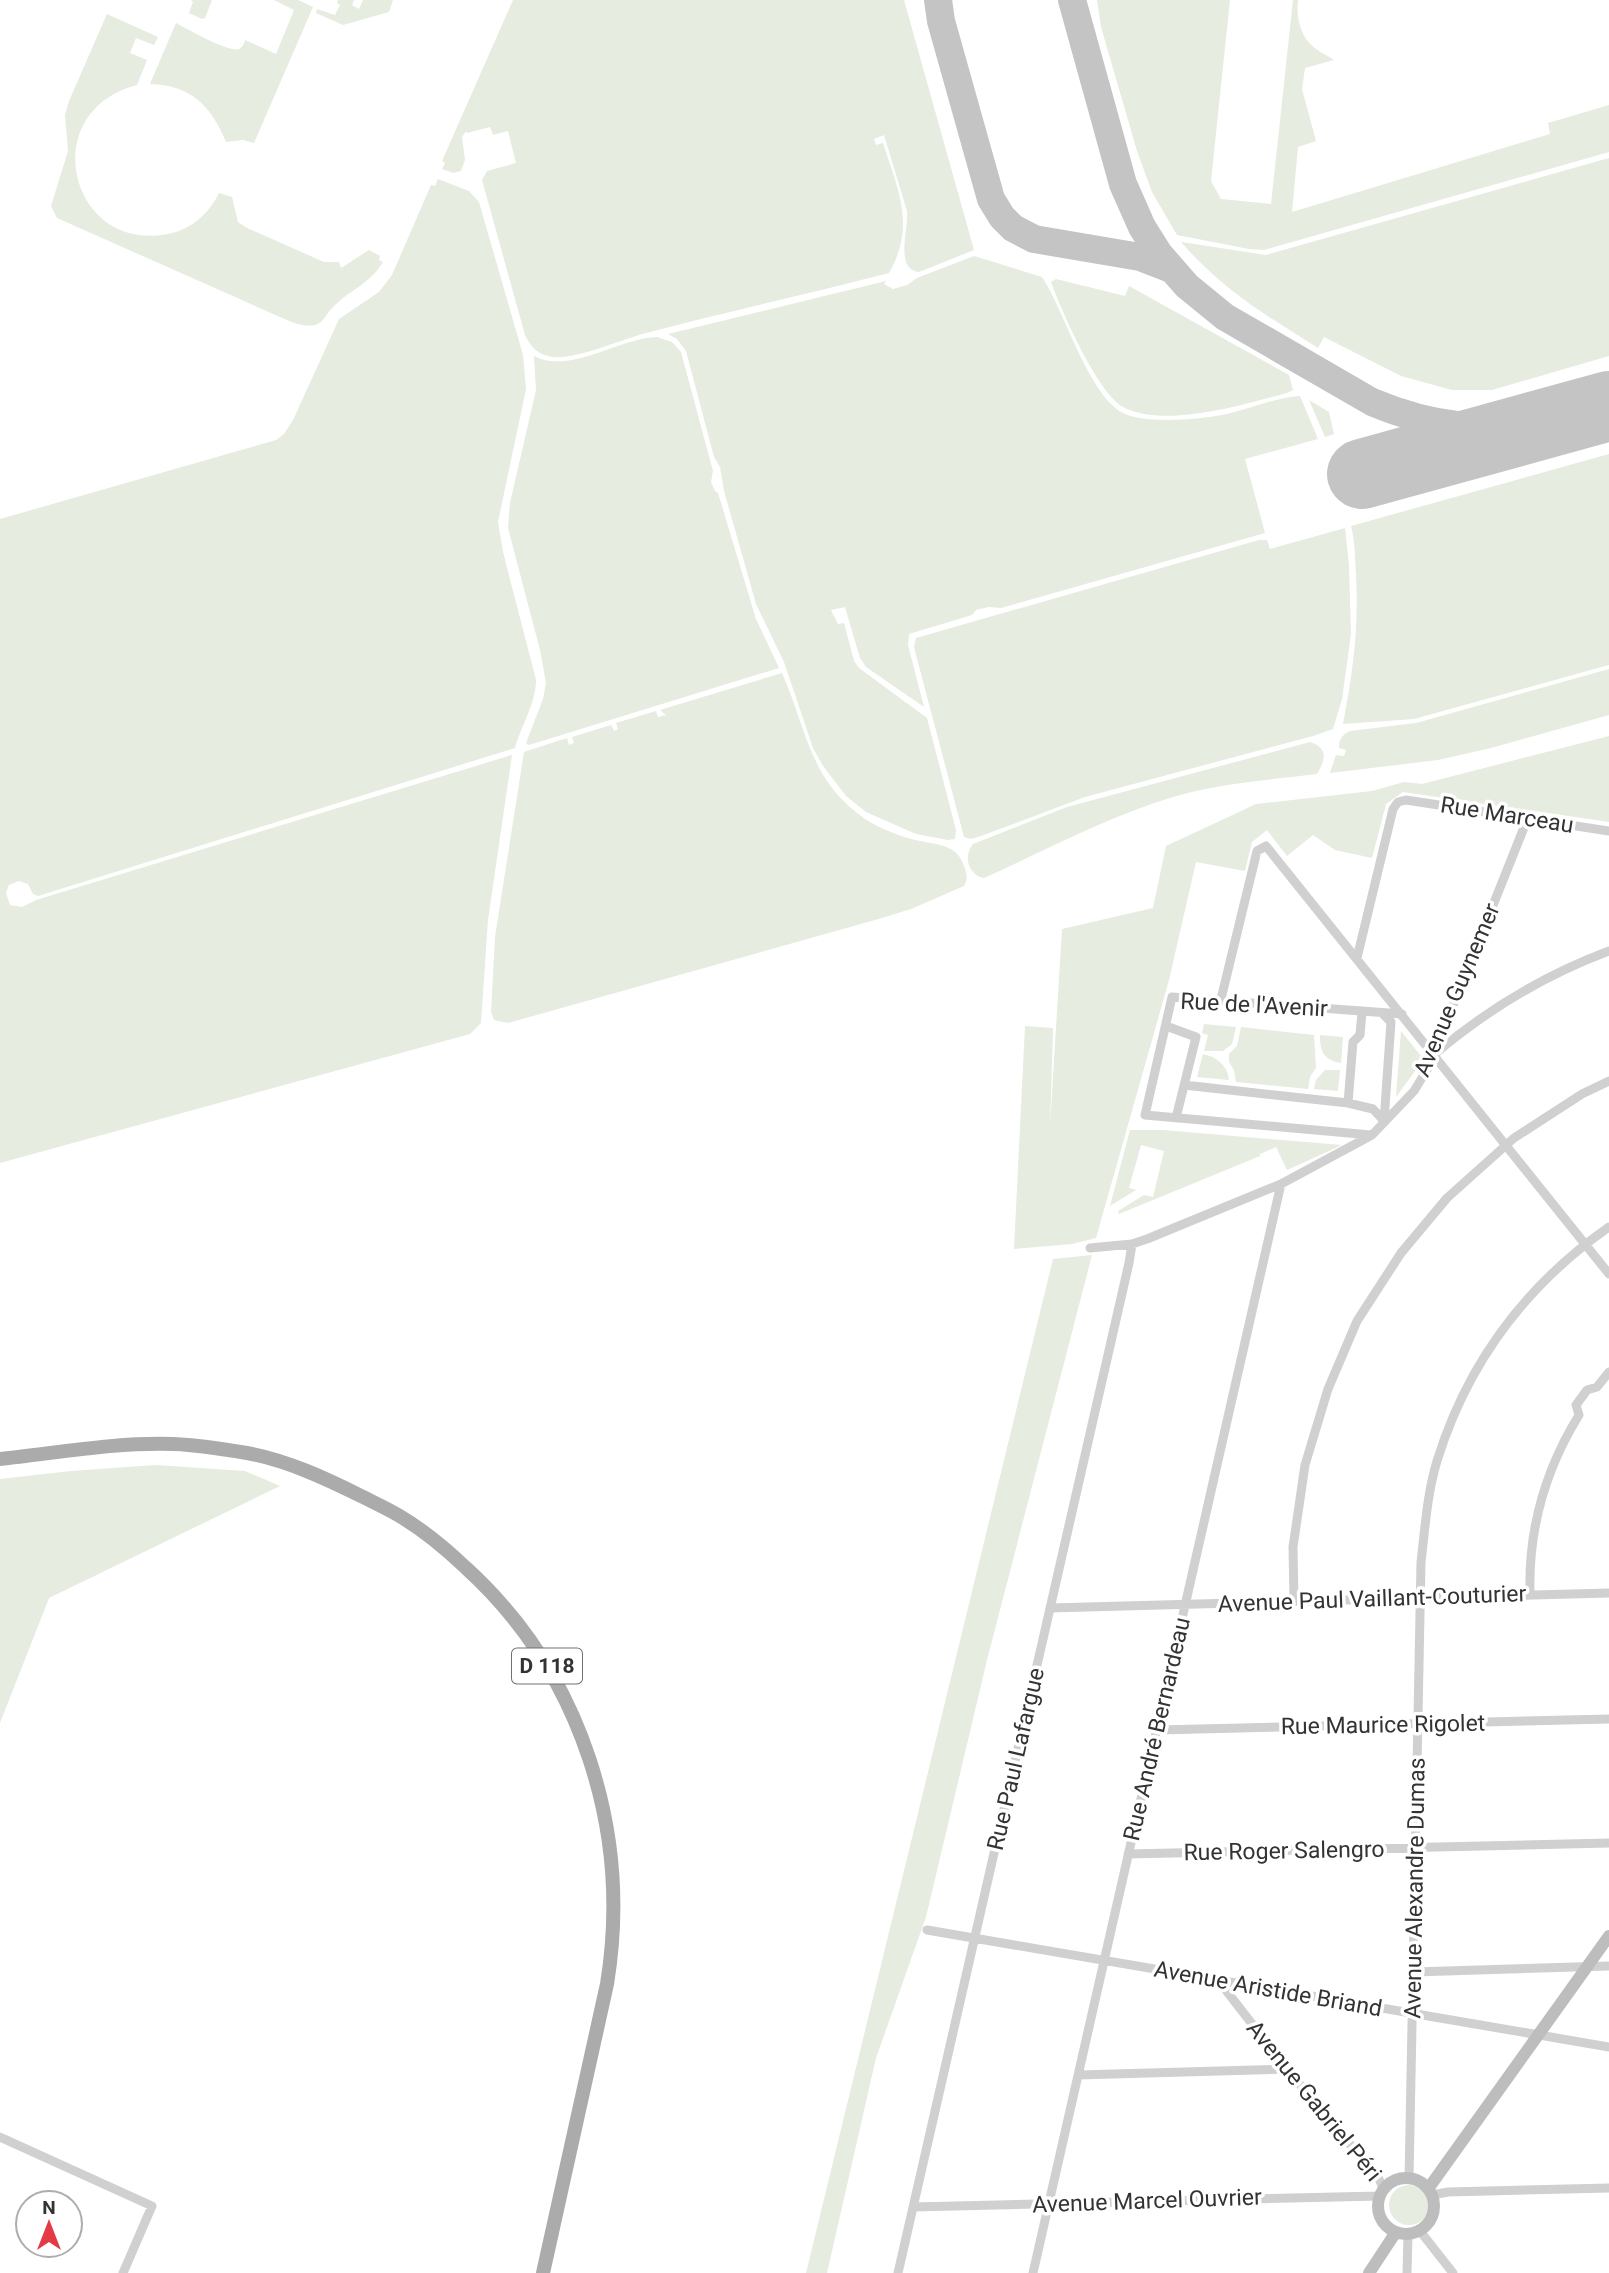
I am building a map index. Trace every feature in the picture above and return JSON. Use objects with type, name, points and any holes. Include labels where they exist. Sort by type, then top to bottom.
[{"type":"main road","name":"D 118","points":[[0,1459],[108,1447],[175,1444],[250,1454],[291,1466],[329,1480],[400,1516],[446,1549],[484,1584],[530,1640],[571,1710],[587,1752],[611,1848],[614,1894],[612,1954],[607,1984],[543,2273]]},
{"type":"street","name":"Rue Marceau","points":[[1357,958],[1392,809],[1398,802],[1406,800],[1609,831]]},
{"type":"street","name":"Avenue Guynemer","points":[[1090,1248],[1132,1244],[1281,1184],[1372,1135],[1414,1091],[1434,1054],[1527,820]]},
{"type":"street","points":[[1221,999],[1257,851],[1266,846],[1609,1274]]},
{"type":"street","points":[[1434,1054],[1469,1024],[1501,1003],[1574,964],[1609,951]]},
{"type":"street","name":"Rue de l'Avenir","points":[[1372,1135],[1145,1115],[1171,997],[1402,1014]]},
{"type":"street","name":"Rue de l'Avenir","points":[[1348,1103],[1353,1042],[1360,1035],[1363,1012]]},
{"type":"street","points":[[1384,1014],[1391,1022],[1384,1121]]},
{"type":"street","name":"Rue de l'Avenir","points":[[1166,1026],[1196,1037],[1176,1118]]},
{"type":"street","points":[[1294,1602],[1293,1547],[1306,1465],[1328,1389],[1357,1321],[1401,1254],[1447,1198],[1506,1145],[1582,1094],[1609,1081]]},
{"type":"street","points":[[1184,1085],[1348,1103],[1374,1109],[1384,1121]]},
{"type":"street","name":"Rue André Bernardeau","points":[[1033,2273],[1281,1184]]},
{"type":"street","name":"Avenue Alexandre Dumas","points":[[1409,2179],[1420,1598],[1426,1521],[1437,1462],[1457,1408],[1484,1356],[1526,1298],[1562,1263],[1609,1227]]},
{"type":"street","name":"Rue Paul Lafargue","points":[[898,2273],[1132,1244]]},
{"type":"street","points":[[1530,1595],[1530,1557],[1538,1511],[1551,1468],[1579,1415],[1576,1405],[1587,1390],[1597,1387],[1609,1372]]},
{"type":"street","name":"Avenue Paul Vaillant-Couturier","points":[[1050,1608],[1609,1593]]},
{"type":"street","name":"Rue Maurice Rigolet","points":[[1157,1730],[1609,1720]]},
{"type":"street","name":"Rue Roger Salengro","points":[[1128,1854],[1609,1843]]},
{"type":"street","name":"Avenue Aristide Briand","points":[[927,1930],[1609,2047]]},
{"type":"street","points":[[1430,2192],[1609,1936]]},
{"type":"street","points":[[1413,1972],[1609,1966]]},
{"type":"street","name":"Avenue Gabriel Péri","points":[[1218,1980],[1287,2069],[1379,2179],[1382,2193]]},
{"type":"street","points":[[1078,2075],[1287,2069]]},
{"type":"street","points":[[0,2137],[152,2206],[123,2273]]},
{"type":"street","points":[[1369,2273],[1408,2232],[1431,2220],[1434,2212],[1430,2192],[1418,2181],[1409,2179],[1395,2181],[1382,2193],[1379,2213],[1383,2221],[1408,2232],[1453,2273]]},
{"type":"street","points":[[1430,2192],[1609,2188]]},
{"type":"street","name":"Avenue Marcel Ouvrier","points":[[913,2207],[1382,2193]]},
{"type":"street","points":[[1407,2273],[1408,2232]]},
{"type":"shaded area","points":[[191,0],[212,0],[205,18],[189,13],[193,2]]},
{"type":"shaded area","points":[[274,0],[298,0],[313,7],[254,143],[243,140],[226,142],[213,117],[188,93],[177,88],[150,84],[176,23],[226,47],[239,49],[245,40],[276,54],[294,10]]},
{"type":"shaded area","points":[[338,0],[354,0],[352,5],[359,9],[363,0],[393,0],[389,12],[343,25],[316,13],[317,9],[335,15],[340,5]]},
{"type":"shaded area","points":[[513,0],[904,0],[974,250],[919,272],[907,264],[904,247],[907,211],[884,135],[874,139],[876,145],[883,143],[899,192],[903,224],[902,239],[889,273],[646,333],[574,355],[553,357],[540,353],[525,335],[482,180],[487,171],[516,163],[508,131],[493,135],[490,127],[467,133],[466,131],[462,137],[465,160],[461,171],[453,173],[442,169],[445,163],[442,161]]},
{"type":"shaded area","points":[[1097,0],[1230,0],[1211,181],[1221,199],[1271,204],[1293,0],[1298,0],[1299,22],[1308,41],[1334,60],[1305,68],[1302,89],[1316,141],[1298,147],[1292,212],[1550,134],[1548,123],[1609,105],[1609,152],[1264,250],[1177,235],[1152,192],[1137,151],[1101,27]]},
{"type":"shaded area","points":[[107,14],[158,37],[154,45],[136,38],[130,53],[147,60],[137,85],[105,100],[84,123],[76,150],[78,178],[89,204],[109,224],[137,235],[172,233],[200,218],[211,207],[219,193],[232,197],[238,222],[247,228],[324,262],[339,262],[341,268],[369,250],[380,256],[379,260],[383,262],[378,270],[340,300],[321,322],[308,326],[289,321],[57,218],[51,206],[68,151],[65,115]]},
{"type":"shaded area","points":[[1609,158],[1609,356],[1492,390],[1452,390],[1401,376],[1324,337],[1318,348],[1229,288],[1181,242],[1266,255]]},
{"type":"shaded area","points":[[438,179],[469,191],[479,202],[523,355],[526,389],[498,522],[503,552],[536,680],[531,706],[515,748],[38,896],[33,894],[28,884],[19,881],[9,885],[6,893],[10,905],[22,907],[36,900],[512,755],[488,920],[481,1023],[470,1034],[0,1163],[0,519],[276,440],[284,434],[339,319],[379,292],[392,275],[431,185],[435,186]]},
{"type":"shaded area","points":[[974,256],[1042,277],[1089,372],[1112,405],[1125,414],[1157,420],[1195,419],[1300,396],[1318,439],[1245,459],[1265,533],[1001,608],[976,610],[972,615],[909,634],[908,645],[924,707],[866,667],[860,658],[845,607],[831,610],[838,624],[844,623],[854,661],[859,668],[927,718],[956,830],[955,839],[948,840],[916,834],[866,812],[846,796],[813,748],[784,662],[756,604],[686,351],[677,339],[668,334],[886,281],[884,284],[893,289]]},
{"type":"shaded area","points":[[1056,279],[1125,296],[1129,286],[1289,375],[1293,390],[1227,408],[1182,415],[1160,416],[1123,407],[1102,385],[1081,350],[1051,282]]},
{"type":"shaded area","points":[[657,337],[672,342],[681,352],[713,471],[711,482],[718,493],[756,619],[779,668],[529,745],[526,743],[543,699],[546,683],[508,528],[510,503],[536,390],[534,356],[548,361],[578,359],[627,343]]},
{"type":"shaded area","points":[[1309,400],[1329,412],[1334,434],[1325,437]]},
{"type":"shaded area","points":[[1609,454],[1609,665],[1414,719],[1343,724],[1357,613],[1351,526]]},
{"type":"shaded area","points":[[1345,528],[1351,634],[1342,699],[1333,729],[1085,797],[981,836],[971,839],[964,837],[914,647],[916,638],[1259,540],[1267,540],[1270,549]]},
{"type":"shaded area","points":[[1609,669],[1609,715],[1438,760],[1330,773],[1336,755],[1344,756],[1346,750],[1339,748],[1340,742],[1350,731],[1416,723]]},
{"type":"shaded area","points":[[782,673],[813,755],[834,791],[850,807],[875,825],[909,838],[951,849],[961,858],[966,872],[964,886],[911,909],[875,920],[508,1023],[494,1020],[491,1012],[495,937],[524,752],[567,738],[569,745],[574,743],[572,737],[611,725],[614,731],[618,729],[616,723],[656,711],[658,717],[666,715],[660,710]]},
{"type":"shaded area","points":[[1609,736],[1609,822],[1403,792],[1386,804],[1372,858],[1335,850],[1313,835],[1287,856],[1267,830],[1252,842],[1245,871],[1196,862],[1169,980],[1096,1238],[1072,1244],[1014,1249],[1025,1026],[1053,1028],[1050,1127],[1062,929],[1153,908],[1166,846],[1256,804],[1372,791],[1404,782],[1422,784]]},
{"type":"shaded area","points":[[1310,742],[1320,747],[1324,755],[1317,774],[1226,785],[1173,797],[1101,824],[984,878],[974,873],[969,864],[968,854],[973,844],[1067,807]]},
{"type":"shaded area","points":[[1204,1024],[1236,1027],[1232,1044],[1223,1051],[1204,1051],[1208,1035],[1202,1033]]},
{"type":"shaded area","points":[[1241,1027],[1314,1035],[1316,1068],[1310,1077],[1308,1089],[1236,1082],[1229,1054],[1237,1046]]},
{"type":"shaded area","points":[[1401,1031],[1421,1056],[1421,1063],[1396,1097]]},
{"type":"shaded area","points":[[1320,1035],[1343,1037],[1341,1063],[1324,1054]]},
{"type":"shaded area","points":[[1203,1054],[1221,1063],[1229,1080],[1197,1077]]},
{"type":"shaded area","points":[[1325,1070],[1340,1070],[1338,1091],[1314,1089],[1316,1080]]},
{"type":"shaded area","points":[[1130,1130],[1163,1130],[1342,1145],[1287,1170],[1276,1147],[1119,1214],[1118,1211],[1144,1195],[1153,1197],[1164,1151],[1141,1145],[1129,1188],[1136,1190],[1110,1206]]},
{"type":"shaded area","points":[[1092,1255],[987,1660],[926,1917],[876,2058],[827,2273],[806,2273],[1053,1259]]},
{"type":"shaded area","points":[[156,1465],[245,1471],[280,1486],[49,1598],[0,1723],[0,1479]]},
{"type":"shaded area","points":[[1409,2185],[1423,2191],[1429,2205],[1423,2219],[1409,2225],[1395,2219],[1389,2205],[1395,2191]]},
{"type":"taxiway","points":[[938,0],[941,21],[991,199],[1002,217],[1013,228],[1034,239],[1140,257],[1171,269]]},
{"type":"taxiway","points":[[1072,0],[1123,184],[1142,227],[1159,254],[1187,286],[1225,317],[1372,402],[1395,411],[1460,426],[1504,427],[1551,422]]},
{"type":"runway","points":[[1362,474],[1609,406]]}]
